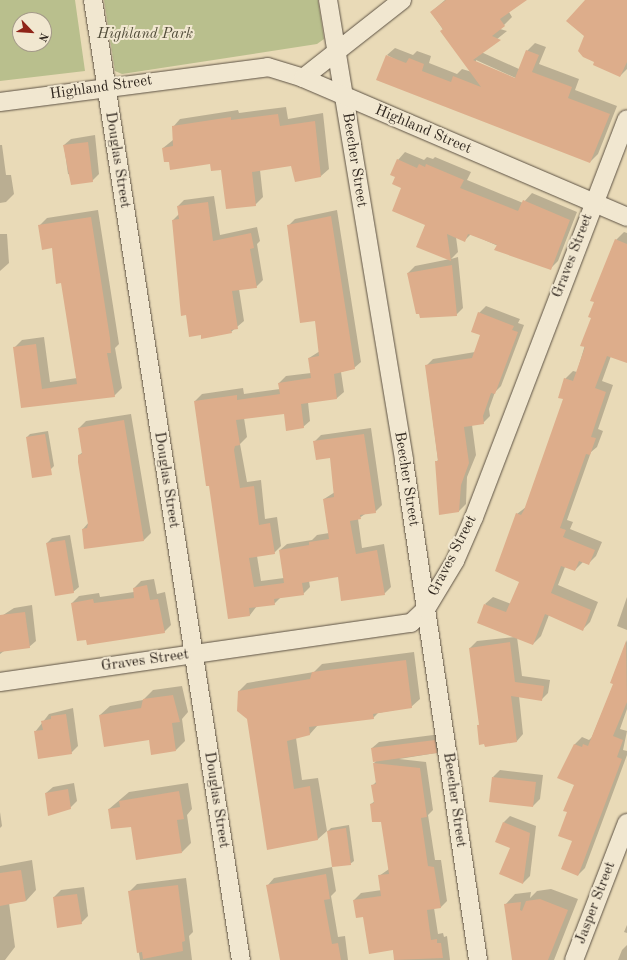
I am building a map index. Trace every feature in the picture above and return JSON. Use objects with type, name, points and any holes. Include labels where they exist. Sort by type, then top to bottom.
[{"type":"street","name":"Douglas Street","points":[[93,0],[241,960]]},
{"type":"street","name":"Beecher Street","points":[[328,0],[404,461],[478,960]]},
{"type":"street","points":[[303,78],[402,0]]},
{"type":"street","name":"Highland Street","points":[[0,102],[250,68],[268,67],[303,78],[593,204],[627,217]]},
{"type":"street","name":"Graves Street","points":[[0,682],[411,623],[426,609],[455,561],[474,517],[593,204],[627,119]]},
{"type":"street","name":"Jasper Street","points":[[574,960],[627,823]]},
{"type":"green space","points":[[0,0],[75,0],[85,71],[0,81]]},
{"type":"green space","name":"Highland Park","points":[[104,0],[318,0],[324,39],[317,44],[122,74],[115,71]]},
{"type":"building","points":[[446,0],[527,0],[500,19],[505,26],[492,36],[501,40],[473,60],[515,78],[526,50],[539,55],[532,72],[572,87],[568,98],[610,114],[590,163],[376,80],[386,55],[406,63],[409,58],[424,64],[422,71],[451,82],[453,76],[481,87],[440,31],[443,29],[430,12]]},
{"type":"building","points":[[585,0],[627,0],[627,62],[620,77],[593,65],[594,62],[583,57],[578,51],[584,36],[566,21]]},
{"type":"building","points":[[278,114],[280,126],[315,121],[321,177],[295,182],[291,166],[252,172],[256,206],[226,209],[221,170],[211,171],[210,164],[170,170],[169,162],[164,162],[162,148],[173,146],[172,126],[231,117],[231,120]]},
{"type":"building","points":[[88,142],[93,182],[71,185],[63,145]]},
{"type":"building","points":[[397,159],[417,168],[419,164],[425,167],[426,164],[464,180],[460,188],[518,211],[523,200],[570,220],[551,270],[494,250],[497,245],[468,234],[465,242],[447,234],[451,261],[416,247],[425,225],[392,211],[401,188],[392,184],[395,177],[390,175]]},
{"type":"building","points":[[208,202],[213,241],[251,233],[254,248],[250,249],[257,288],[232,291],[238,329],[231,330],[232,333],[201,339],[201,335],[189,337],[186,315],[181,316],[172,220],[179,219],[177,206]]},
{"type":"building","points":[[331,216],[355,369],[334,374],[337,399],[301,404],[304,428],[286,431],[284,414],[236,420],[240,445],[235,446],[234,450],[240,488],[254,486],[259,525],[270,523],[275,554],[249,558],[254,587],[284,583],[279,550],[309,545],[309,542],[329,539],[323,499],[334,497],[330,458],[316,460],[313,441],[364,434],[376,513],[360,515],[361,519],[350,521],[356,554],[377,550],[385,595],[341,601],[338,577],[302,583],[304,595],[274,599],[275,605],[249,608],[250,616],[228,619],[209,486],[206,486],[194,401],[237,395],[237,400],[280,394],[278,383],[311,378],[308,358],[319,356],[315,321],[300,323],[287,225]]},
{"type":"building","points":[[91,217],[110,338],[111,353],[107,353],[115,397],[21,408],[13,347],[36,344],[42,389],[77,384],[61,283],[56,284],[52,248],[42,250],[38,225]]},
{"type":"building","points":[[615,239],[627,244],[627,363],[607,356],[595,388],[606,392],[591,437],[596,438],[590,455],[586,454],[560,528],[566,530],[563,537],[595,550],[589,565],[579,561],[575,571],[561,566],[551,593],[591,610],[583,631],[545,614],[533,645],[477,623],[484,604],[506,612],[519,582],[495,571],[516,513],[521,515],[524,510],[563,399],[558,398],[564,378],[573,381],[585,347],[580,346],[591,318],[588,317],[594,302],[590,301]]},
{"type":"building","points":[[452,265],[457,316],[420,318],[419,314],[416,314],[407,273]]},
{"type":"building","points":[[478,312],[514,326],[512,330],[518,332],[495,394],[491,393],[483,416],[484,424],[464,427],[469,463],[461,485],[459,512],[439,515],[435,461],[438,461],[425,365],[472,358],[480,335],[471,332]]},
{"type":"building","points":[[124,420],[144,541],[84,549],[82,529],[87,528],[88,524],[78,462],[78,455],[82,454],[78,428]]},
{"type":"building","points":[[45,434],[52,475],[32,478],[26,437]]},
{"type":"building","points":[[65,540],[74,593],[55,596],[46,543]]},
{"type":"building","points":[[147,585],[150,600],[158,599],[165,633],[87,645],[86,640],[77,641],[71,603],[93,599],[94,603],[134,598],[133,588]]},
{"type":"building","points":[[25,612],[30,648],[0,652],[0,615]]},
{"type":"building","points":[[626,641],[627,702],[613,736],[623,740],[617,757],[622,759],[578,876],[561,869],[572,841],[558,836],[567,812],[563,811],[574,785],[557,778],[574,744],[582,747],[583,744],[588,746],[613,684],[610,683]]},
{"type":"building","points":[[510,642],[515,682],[544,686],[542,701],[511,696],[517,742],[485,747],[484,744],[479,745],[477,725],[479,725],[469,648]]},
{"type":"building","points":[[406,660],[412,708],[373,714],[374,719],[309,727],[310,735],[287,741],[294,789],[310,786],[318,840],[267,850],[247,719],[237,711],[238,691],[310,679],[312,672]]},
{"type":"building","points":[[173,695],[180,722],[172,723],[176,751],[151,755],[149,740],[104,747],[99,715],[141,708],[143,699]]},
{"type":"building","points":[[66,714],[72,754],[38,759],[34,731],[43,730],[41,721],[51,719],[51,716]]},
{"type":"building","points":[[435,740],[437,753],[373,762],[371,748]]},
{"type":"building","points":[[373,763],[420,768],[427,817],[421,818],[428,866],[434,867],[441,908],[427,910],[431,940],[437,939],[437,943],[441,943],[443,958],[394,960],[393,950],[369,954],[363,917],[356,918],[353,900],[381,896],[378,875],[389,874],[381,822],[372,822],[370,804],[374,803],[371,785],[376,784]]},
{"type":"building","points":[[492,777],[536,782],[533,807],[489,802]]},
{"type":"building","points":[[68,789],[71,809],[48,816],[45,793]]},
{"type":"building","points":[[179,791],[184,819],[177,820],[182,853],[136,860],[131,827],[111,829],[108,809],[120,807],[119,801]]},
{"type":"building","points":[[503,822],[530,833],[523,884],[499,874],[510,848],[495,842]]},
{"type":"building","points":[[346,828],[351,865],[332,867],[327,831]]},
{"type":"building","points":[[21,870],[26,901],[0,906],[0,873]]},
{"type":"building","points":[[326,874],[330,899],[324,900],[332,944],[338,943],[341,960],[280,960],[266,885]]},
{"type":"building","points":[[178,885],[185,941],[182,942],[183,951],[143,959],[142,952],[137,953],[128,891]]},
{"type":"building","points":[[77,894],[82,924],[57,928],[53,897]]},
{"type":"building","points":[[540,899],[568,910],[548,960],[512,960],[504,904],[521,902],[520,910],[522,911],[526,901]]}]
